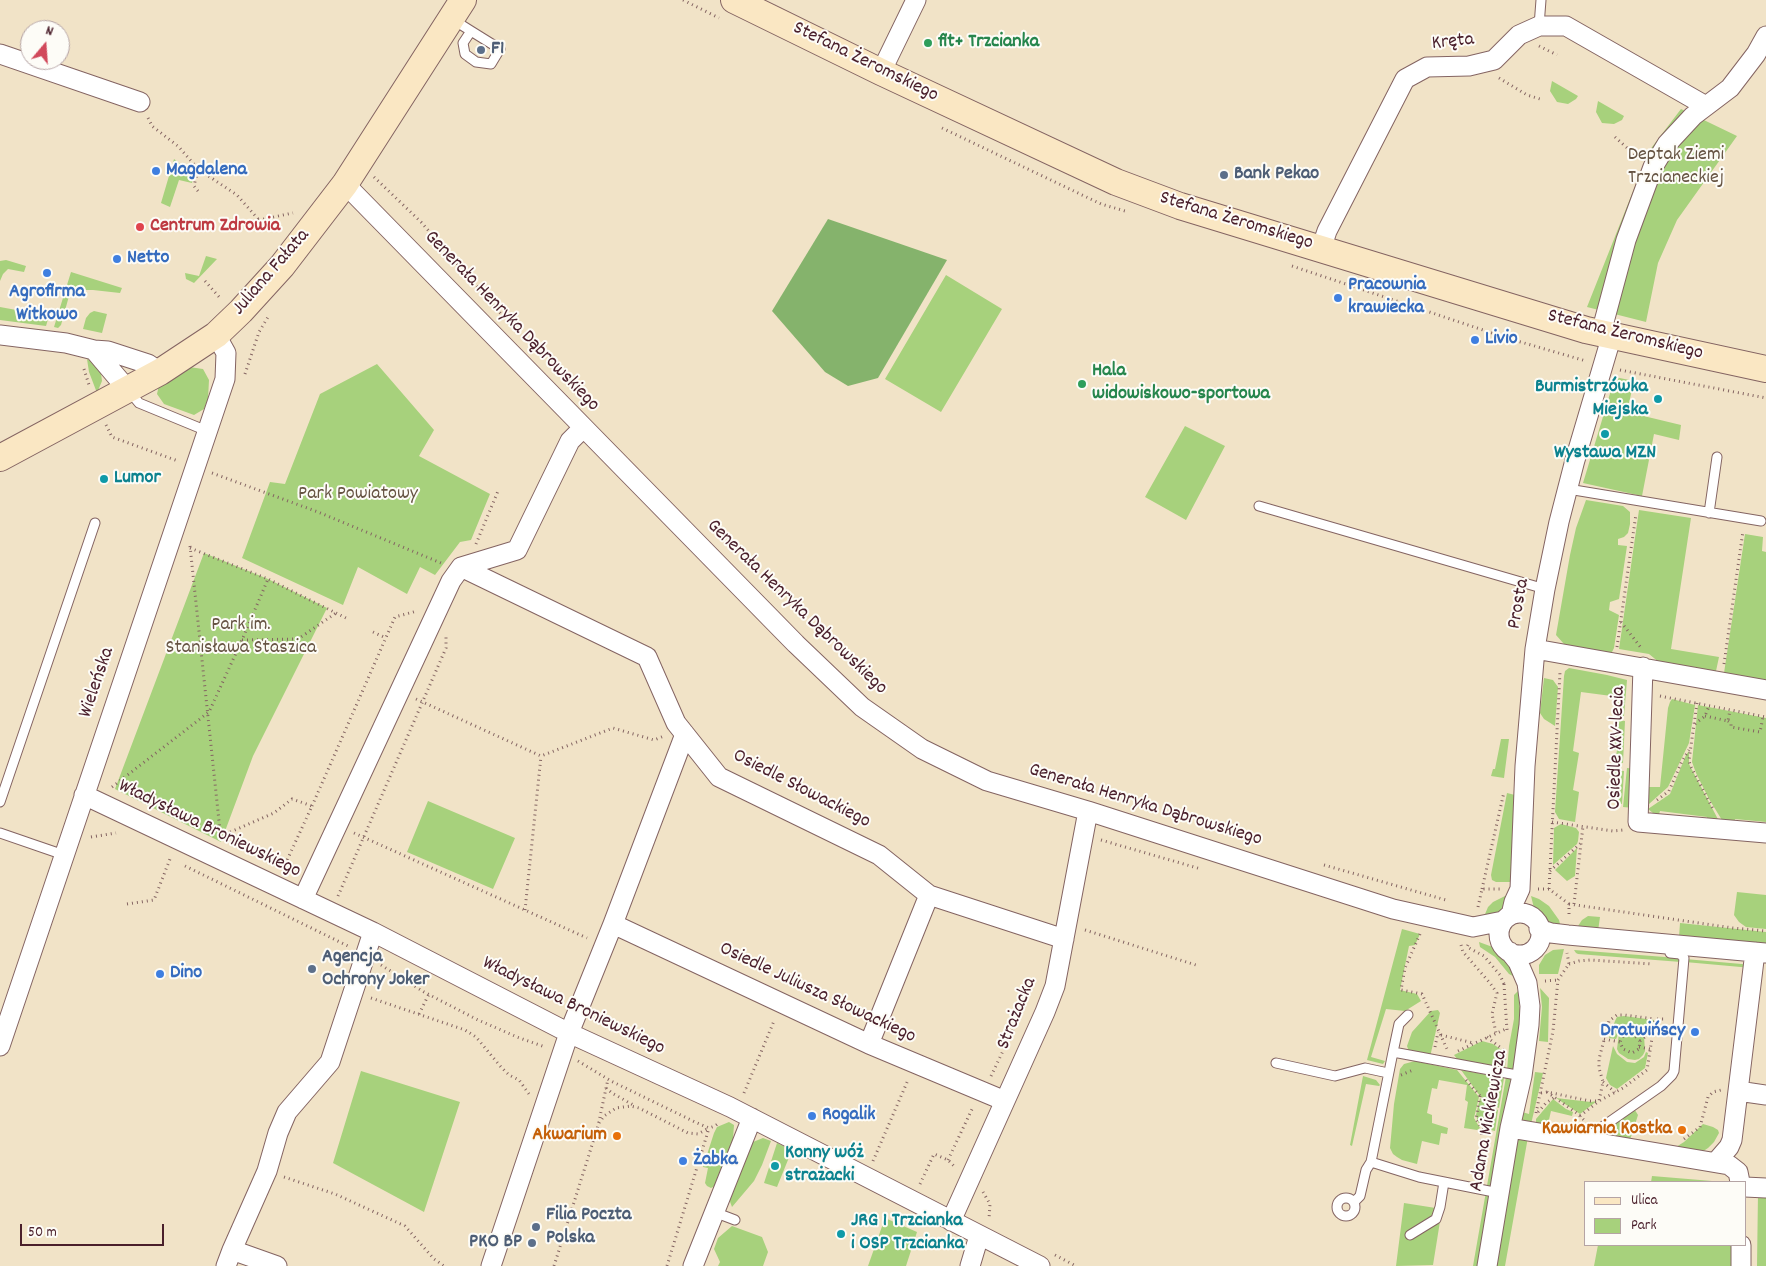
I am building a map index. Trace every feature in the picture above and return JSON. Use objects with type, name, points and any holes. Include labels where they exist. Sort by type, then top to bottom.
[{"type":"main road","name":"Stefana Żeromskiego","points":[[734,0],[881,72],[1116,182],[1230,222],[1607,334],[1766,369]]},
{"type":"main road","name":"Juliana Fałata","points":[[0,458],[160,372],[216,335],[282,266],[345,184],[462,16]]},
{"type":"street","points":[[881,72],[916,0]]},
{"type":"street","name":"Kręta","points":[[1321,249],[1328,231],[1405,79],[1427,68],[1469,66],[1494,60],[1519,35],[1539,26],[1566,26],[1701,103]]},
{"type":"street","name":"Prosta","points":[[1521,920],[1514,902],[1520,889],[1525,766],[1543,650],[1545,589],[1568,489],[1603,366],[1607,334],[1626,240],[1653,167],[1667,144],[1701,103],[1730,88],[1761,57],[1766,36]]},
{"type":"street","points":[[0,54],[140,102]]},
{"type":"street","name":"Generała Henryka Dąbrowskiego","points":[[345,184],[796,644],[862,707],[922,749],[987,781],[1088,811],[1393,909],[1473,927],[1521,920],[1551,933],[1760,952]]},
{"type":"street","points":[[0,335],[108,351],[142,362],[160,372]]},
{"type":"street","name":"Wieleńska","points":[[0,1046],[84,795],[203,470],[207,431],[225,379],[226,353],[216,335]]},
{"type":"street","points":[[87,347],[127,389]]},
{"type":"street","points":[[306,892],[451,581],[467,566],[517,550],[570,441],[583,428]]},
{"type":"street","name":"Osiedle Słowackiego","points":[[467,566],[647,657],[676,723],[719,777],[879,854],[929,895],[1070,934]]},
{"type":"street","name":"Osiedle XXV-lecia","points":[[1543,650],[1643,659],[1766,690]]},
{"type":"street","name":"Osiedle XXV-lecia","points":[[1643,659],[1638,816],[1766,833]]},
{"type":"street","points":[[491,1266],[562,1052],[613,924],[683,732]]},
{"type":"street","name":"Władysława Broniewskiego","points":[[84,795],[306,892],[373,932],[569,1033],[736,1102],[752,1118],[979,1236],[1046,1260]]},
{"type":"street","name":"Strażacka","points":[[951,1221],[1055,986],[1070,934],[1088,811]]},
{"type":"street","points":[[869,1044],[929,895]]},
{"type":"street","points":[[1521,920],[1540,937],[1536,947],[1522,955],[1506,948],[1499,932],[1521,920]]},
{"type":"street","name":"Osiedle Juliusza Słowackiego","points":[[613,924],[869,1044],[1005,1101]]},
{"type":"street","name":"Generała Henryka Dąbrowskiego","points":[[1473,927],[1485,937],[1506,948]]},
{"type":"street","points":[[276,1266],[229,1258],[267,1171],[278,1133],[287,1112],[330,1062],[373,932]]},
{"type":"street","name":"Adama Mickiewicza","points":[[1487,1266],[1499,1193],[1503,1130],[1522,1076],[1530,1006],[1527,983],[1518,962],[1506,948]]},
{"type":"street","name":"Adama Mickiewicza","points":[[1527,983],[1533,949]]},
{"type":"street","points":[[1716,1162],[1729,1147],[1732,1140],[1760,952]]},
{"type":"street","points":[[1738,1091],[1766,1095]]},
{"type":"street","points":[[693,1266],[752,1118]]},
{"type":"street","points":[[1503,1130],[1590,1136],[1730,1165],[1738,1172],[1740,1181]]},
{"type":"street","points":[[1746,1187],[1766,1188]]},
{"type":"street","points":[[970,1266],[979,1236]]},
{"type":"street","points":[[1741,1246],[1741,1266]]},
{"type":"lane","points":[[1539,26],[1540,0]]},
{"type":"lane","points":[[127,389],[139,403],[207,431]]},
{"type":"lane","points":[[1709,512],[1717,457]]},
{"type":"lane","points":[[1568,489],[1761,521]]},
{"type":"lane","points":[[1259,506],[1545,589]]},
{"type":"lane","points":[[0,802],[95,523]]},
{"type":"lane","points":[[0,833],[66,848]]},
{"type":"lane","name":"Generała Henryka Dąbrowskiego","points":[[1590,1136],[1663,1084],[1672,1075],[1684,958],[1680,954],[1624,949],[1602,938]]},
{"type":"lane","points":[[1354,1202],[1360,1196],[1366,1170],[1371,1162],[1399,1024],[1408,1015]]},
{"type":"lane","points":[[1393,1052],[1522,1076]]},
{"type":"lane","points":[[1276,1063],[1335,1076],[1365,1068],[1388,1073]]},
{"type":"lane","points":[[1371,1162],[1418,1177],[1499,1193]]},
{"type":"lane","points":[[1410,1235],[1436,1219],[1444,1182]]},
{"type":"lane","points":[[714,1212],[735,1220]]},
{"type":"path","points":[[1537,45],[1557,55]]},
{"type":"path","points":[[1496,74],[1526,96],[1540,98]]},
{"type":"path","points":[[140,102],[152,126],[179,147],[198,169],[237,195],[259,220]]},
{"type":"path","points":[[1615,137],[1635,155],[1653,167]]},
{"type":"path","points":[[198,169],[194,186],[198,191]]},
{"type":"path","points":[[372,171],[374,176],[421,222],[506,319]]},
{"type":"path","points":[[235,229],[259,220],[297,213]]},
{"type":"path","points":[[205,281],[224,304]]},
{"type":"path","points":[[243,379],[259,332],[272,311]]},
{"type":"path","points":[[87,347],[84,366],[96,405],[112,437],[318,512],[443,563],[467,566],[498,491]]},
{"type":"path","points":[[1603,366],[1766,398]]},
{"type":"path","points":[[203,470],[208,481]]},
{"type":"path","points":[[1616,648],[1638,501]]},
{"type":"path","points":[[1724,668],[1745,518]]},
{"type":"path","points":[[212,838],[221,842],[209,712],[188,548],[268,579],[346,618]]},
{"type":"path","points":[[108,781],[113,788],[209,712],[268,579]]},
{"type":"path","points":[[440,604],[395,617],[282,872],[306,892],[336,898],[446,648],[446,631]]},
{"type":"path","points":[[242,640],[298,639],[336,613]]},
{"type":"path","points":[[1620,622],[1643,659]]},
{"type":"path","points":[[374,632],[386,638]]},
{"type":"path","points":[[1543,650],[1560,670],[1549,889]]},
{"type":"path","points":[[399,692],[541,756],[590,739],[613,728],[654,740],[683,732]]},
{"type":"path","points":[[1642,692],[1697,703],[1764,717],[1760,732],[1731,727],[1731,722],[1728,720],[1730,710]]},
{"type":"path","points":[[1697,703],[1690,749],[1690,765],[1725,829]]},
{"type":"path","points":[[1694,725],[1705,716],[1709,706]]},
{"type":"path","points":[[1705,716],[1728,720]]},
{"type":"path","points":[[1552,822],[1620,831],[1633,827],[1638,816],[1669,791],[1682,761],[1690,749]]},
{"type":"path","points":[[525,910],[541,756]]},
{"type":"path","points":[[221,836],[274,814],[292,799],[312,806]]},
{"type":"path","points":[[337,826],[604,946]]},
{"type":"path","points":[[1574,904],[1583,826]]},
{"type":"path","points":[[66,848],[114,832],[120,834]]},
{"type":"path","points":[[1550,871],[1581,843]]},
{"type":"path","points":[[127,904],[154,900],[170,858],[366,954],[429,994],[476,1019],[517,1038],[562,1052],[608,1079],[709,1128]]},
{"type":"path","points":[[1318,863],[1451,901]]},
{"type":"path","points":[[1527,983],[1504,984],[1500,975],[1484,956],[1468,947],[1482,889],[1549,889],[1569,904],[1733,928],[1766,931]]},
{"type":"path","points":[[1558,1095],[1546,1103],[1536,1115],[1553,1031],[1558,980],[1569,964],[1567,956],[1569,904]]},
{"type":"path","points":[[1070,934],[1199,966]]},
{"type":"path","points":[[1420,934],[1405,968],[1401,990],[1422,994],[1454,1064],[1480,1096],[1490,1105],[1500,1108]]},
{"type":"path","points":[[1461,945],[1463,952],[1497,993],[1492,1014],[1496,1032]]},
{"type":"path","points":[[354,992],[465,1030],[476,1037],[509,1075],[519,1080],[525,1086],[531,1097]]},
{"type":"path","points":[[419,1014],[429,994]]},
{"type":"path","points":[[948,1160],[1029,998]]},
{"type":"path","points":[[606,1087],[612,1093],[688,1133],[698,1134],[715,1126],[736,1102],[781,1004]]},
{"type":"path","points":[[1599,1101],[1603,1082],[1599,1068],[1599,1059],[1609,1021],[1617,1016],[1668,1019],[1669,1010]]},
{"type":"path","points":[[1580,1116],[1599,1101],[1616,1092],[1647,1070],[1655,1019]]},
{"type":"path","points":[[1640,1041],[1653,1030]]},
{"type":"path","points":[[1627,1034],[1634,1035],[1640,1041],[1640,1046],[1635,1053],[1628,1053],[1621,1048],[1620,1042],[1622,1037],[1627,1034]]},
{"type":"path","points":[[1440,1035],[1474,1043]]},
{"type":"path","points":[[1487,1037],[1507,1052]]},
{"type":"path","points":[[1604,1039],[1620,1042]]},
{"type":"path","points":[[1640,1046],[1650,1049]]},
{"type":"path","points":[[872,1161],[915,1063]]},
{"type":"path","points":[[554,1266],[598,1126],[608,1079]]},
{"type":"path","points":[[1603,1082],[1616,1092]]},
{"type":"path","points":[[1677,1145],[1700,1127],[1706,1104],[1713,1092],[1725,1089],[1738,1091]]},
{"type":"path","points":[[1541,1093],[1547,1092],[1590,1101],[1599,1101]]},
{"type":"path","points":[[1547,1092],[1580,1116],[1590,1136]]},
{"type":"path","points":[[1480,1096],[1475,1118],[1482,1129],[1481,1156],[1491,1158]]},
{"type":"path","points":[[598,1126],[604,1116],[616,1108],[631,1106],[639,1108]]},
{"type":"path","points":[[667,1266],[709,1128]]},
{"type":"path","points":[[1482,1129],[1503,1130]]},
{"type":"path","points":[[920,1184],[934,1154],[948,1160],[984,1193],[990,1204],[989,1220],[997,1224]]},
{"type":"path","points":[[267,1171],[335,1194],[404,1226],[434,1259],[444,1266]]},
{"type":"path","points":[[1046,1260],[1076,1266]]},
{"type":"green space","points":[[1552,81],[1578,96],[1568,104],[1557,102],[1550,91]]},
{"type":"green space","points":[[1598,101],[1624,116],[1622,120],[1614,124],[1602,123],[1596,112]]},
{"type":"green space","name":"Deptak Ziemi Trzcianeckiej","points":[[1681,109],[1737,136],[1677,220],[1658,263],[1646,322],[1587,307],[1649,151]]},
{"type":"green space","points":[[174,159],[194,174],[192,183],[179,180],[170,207],[161,203]]},
{"type":"green space","points":[[828,219],[947,260],[878,378],[848,386],[825,372],[772,311]]},
{"type":"green space","points":[[206,256],[217,259],[194,283],[186,279],[185,273],[199,276]]},
{"type":"green space","points":[[6,260],[26,266],[24,272],[8,269],[0,281],[0,261]]},
{"type":"green space","points":[[71,272],[122,288],[120,293],[77,290],[69,296],[61,325],[58,328],[54,327]]},
{"type":"green space","points":[[946,275],[1002,309],[941,412],[885,379]]},
{"type":"green space","points":[[0,307],[49,316],[46,326],[0,320]]},
{"type":"green space","points":[[94,311],[107,314],[102,333],[83,329],[86,318]]},
{"type":"green space","points":[[87,359],[99,366],[102,381],[97,393],[89,372]]},
{"type":"green space","name":"Park Powiatowy","points":[[377,364],[434,430],[419,456],[490,494],[471,540],[460,542],[435,575],[420,567],[407,594],[358,567],[343,605],[242,558],[270,482],[285,484],[320,394]]},
{"type":"green space","points":[[189,367],[203,369],[209,380],[208,399],[204,409],[194,415],[164,404],[157,394],[159,385]]},
{"type":"green space","points":[[1615,377],[1634,381],[1627,412],[1681,425],[1679,440],[1654,434],[1642,496],[1583,483]]},
{"type":"green space","points":[[1185,426],[1225,446],[1186,520],[1145,497]]},
{"type":"green space","points":[[1586,500],[1623,506],[1630,512],[1628,533],[1618,539],[1618,545],[1627,546],[1619,599],[1610,602],[1609,610],[1619,615],[1614,648],[1611,654],[1564,644],[1556,635],[1576,528]]},
{"type":"green space","points":[[1639,510],[1691,518],[1671,649],[1719,657],[1716,671],[1712,673],[1660,663],[1649,654],[1619,649]]},
{"type":"green space","points":[[1745,534],[1763,537],[1762,551],[1766,552],[1766,684],[1724,673]]},
{"type":"green space","name":"Park im. Stanisława Staszica","points":[[204,553],[268,579],[327,608],[253,756],[221,842],[115,789]]},
{"type":"green space","points":[[1569,668],[1627,680],[1624,716],[1617,715],[1619,697],[1581,692],[1573,751],[1579,753],[1573,790],[1579,792],[1575,822],[1559,819],[1555,812],[1564,676],[1565,671]]},
{"type":"green space","points":[[1544,678],[1553,680],[1558,687],[1555,726],[1544,719],[1540,713]]},
{"type":"green space","points":[[1672,699],[1695,705],[1689,743],[1668,787],[1649,804],[1646,804],[1646,787],[1660,787],[1668,708]]},
{"type":"green space","points":[[1698,705],[1766,718],[1766,822],[1735,819],[1734,826],[1725,825],[1709,799],[1692,762]]},
{"type":"green space","points":[[1616,720],[1625,721],[1623,763],[1615,762],[1617,750],[1612,749]]},
{"type":"green space","points":[[1501,739],[1509,739],[1504,778],[1491,776],[1493,769],[1495,769]]},
{"type":"green space","points":[[1689,751],[1689,764],[1721,825],[1707,822],[1707,817],[1660,811],[1658,817],[1648,809],[1670,794]]},
{"type":"green space","points":[[1627,768],[1637,769],[1634,808],[1623,807]]},
{"type":"green space","points":[[1615,770],[1624,771],[1622,804],[1615,802],[1617,790],[1611,789]]},
{"type":"green space","points":[[1507,793],[1515,795],[1512,882],[1496,882],[1492,880],[1491,875]]},
{"type":"green space","points":[[428,801],[515,838],[493,889],[407,852]]},
{"type":"green space","points":[[1561,824],[1576,828],[1579,832],[1578,841],[1553,865],[1554,828]]},
{"type":"green space","points":[[1577,848],[1575,876],[1567,881],[1555,870]]},
{"type":"green space","points":[[1737,892],[1766,895],[1766,929],[1746,927],[1739,922],[1734,915]]},
{"type":"green space","points":[[1505,896],[1511,896],[1500,916],[1483,919],[1488,907]]},
{"type":"green space","points":[[1531,896],[1549,906],[1559,920],[1561,928],[1545,923],[1534,908]]},
{"type":"green space","points":[[1588,916],[1600,917],[1598,931],[1576,929],[1582,920]]},
{"type":"green space","points":[[1680,923],[1766,932],[1766,945],[1679,937]]},
{"type":"green space","points":[[1402,929],[1420,934],[1415,945],[1409,946],[1400,990],[1417,994],[1421,1001],[1405,1011],[1386,1009],[1371,1057],[1385,1061],[1383,1064],[1367,1060]]},
{"type":"green space","points":[[1479,942],[1498,949],[1506,955],[1515,977],[1509,974],[1495,957],[1480,947]]},
{"type":"green space","points":[[1564,949],[1558,974],[1539,974],[1539,965],[1545,955],[1553,950]]},
{"type":"green space","points":[[1574,950],[1678,958],[1681,962],[1578,954]]},
{"type":"green space","points":[[1685,959],[1753,965],[1752,968],[1685,962]]},
{"type":"green space","points":[[1540,988],[1549,998],[1548,1042],[1539,1041],[1542,1007]]},
{"type":"green space","points":[[1518,991],[1519,1027],[1508,1108],[1529,1114],[1535,1072],[1543,1073],[1528,1137],[1505,1266],[1473,1266],[1507,1071],[1514,1019],[1514,995]]},
{"type":"green space","points":[[1438,1010],[1440,1013],[1430,1057],[1409,1052],[1407,1046],[1412,1032],[1431,1011]]},
{"type":"green space","points":[[1624,1016],[1654,1021],[1650,1031],[1645,1035],[1640,1030],[1624,1027],[1620,1030],[1616,1039],[1609,1038],[1617,1017]]},
{"type":"green space","points":[[1626,1029],[1641,1032],[1644,1036],[1645,1051],[1639,1059],[1628,1059],[1619,1053],[1617,1049],[1619,1033]]},
{"type":"green space","points":[[1482,1041],[1493,1044],[1506,1053],[1505,1069],[1458,1060],[1454,1055]]},
{"type":"green space","points":[[1613,1046],[1617,1054],[1627,1062],[1635,1063],[1644,1057],[1646,1052],[1648,1053],[1645,1068],[1617,1089],[1610,1085],[1606,1078]]},
{"type":"green space","points":[[1415,1061],[1457,1070],[1479,1097],[1474,1118],[1480,1128],[1477,1130],[1464,1128],[1468,1102],[1465,1100],[1467,1085],[1439,1080],[1437,1089],[1432,1088],[1427,1113],[1432,1115],[1432,1123],[1448,1128],[1447,1134],[1441,1133],[1439,1145],[1422,1141],[1417,1164],[1402,1160],[1393,1154],[1390,1148],[1394,1104],[1400,1069],[1404,1064]]},
{"type":"green space","points":[[1461,1070],[1504,1078],[1499,1108],[1480,1096]]},
{"type":"green space","points":[[361,1071],[460,1102],[424,1212],[333,1163]]},
{"type":"green space","points":[[1363,1076],[1376,1080],[1380,1085],[1366,1084],[1352,1146],[1350,1145]]},
{"type":"green space","points":[[1480,1098],[1488,1106],[1498,1110],[1495,1131],[1483,1128],[1478,1122],[1476,1115]]},
{"type":"green space","points":[[1556,1098],[1591,1102],[1597,1101],[1580,1114]]},
{"type":"green space","points":[[1553,1099],[1573,1112],[1572,1116],[1551,1111],[1548,1124],[1543,1129],[1536,1125],[1536,1119]]},
{"type":"green space","points":[[1633,1107],[1638,1115],[1630,1140],[1611,1136],[1612,1127]]},
{"type":"green space","points":[[729,1122],[734,1125],[733,1139],[715,1186],[711,1188],[705,1183],[708,1168],[703,1167],[717,1127]]},
{"type":"green space","points":[[1703,1124],[1713,1127],[1719,1133],[1708,1148],[1702,1152],[1676,1147],[1684,1142]]},
{"type":"green space","points":[[763,1138],[771,1141],[762,1165],[754,1181],[732,1207],[729,1199],[751,1146],[753,1142]]},
{"type":"green space","points":[[777,1143],[792,1150],[777,1187],[764,1183]]},
{"type":"green space","points":[[1652,1176],[1712,1181],[1651,1181]]},
{"type":"green space","points":[[1758,1193],[1766,1194],[1766,1266],[1757,1266]]},
{"type":"green space","points":[[1404,1203],[1442,1209],[1433,1265],[1396,1266]]},
{"type":"green space","points":[[885,1218],[917,1232],[906,1266],[868,1266]]},
{"type":"green space","points":[[732,1226],[762,1237],[768,1252],[763,1266],[718,1266],[720,1262],[714,1249],[718,1238]]},
{"type":"green space","points":[[1598,1246],[1736,1246],[1736,1266],[1594,1266]]},
{"type":"place","name":"fit+ Trzcianka","points":[[928,43]]},
{"type":"place","name":"F1","points":[[481,50]]},
{"type":"place","name":"Magdalena","points":[[156,171]]},
{"type":"place","name":"Bank Pekao","points":[[1224,175]]},
{"type":"place","name":"Centrum Zdrowia","points":[[140,227]]},
{"type":"place","name":"Netto","points":[[117,259]]},
{"type":"place","name":"Agrofirma Witkowo","points":[[47,273]]},
{"type":"place","name":"Pracownia krawiecka","points":[[1338,298]]},
{"type":"place","name":"Livio","points":[[1475,340]]},
{"type":"place","name":"Hala widowiskowo-sportowa","points":[[1082,384]]},
{"type":"place","name":"Burmistrzówka Miejska","points":[[1658,399]]},
{"type":"place","name":"Wystawa MZN","points":[[1605,434]]},
{"type":"place","name":"Lumor","points":[[104,479]]},
{"type":"place","name":"Agencja Ochrony Joker","points":[[312,969]]},
{"type":"place","name":"Dino","points":[[160,974]]},
{"type":"place","name":"Dratwińscy","points":[[1695,1032]]},
{"type":"place","name":"Rogalik","points":[[812,1116]]},
{"type":"place","name":"Kawiarnia Kostka","points":[[1682,1130]]},
{"type":"place","name":"Akwarium","points":[[617,1136]]},
{"type":"place","name":"Żabka","points":[[683,1161]]},
{"type":"place","name":"Konny wóż strażacki","points":[[775,1166]]},
{"type":"place","name":"Filia Poczta Polska","points":[[536,1227]]},
{"type":"place","name":"JRG 1 Trzcianka i OSP Trzcianka","points":[[841,1234]]},
{"type":"place","name":"PKO BP","points":[[532,1243]]}]
